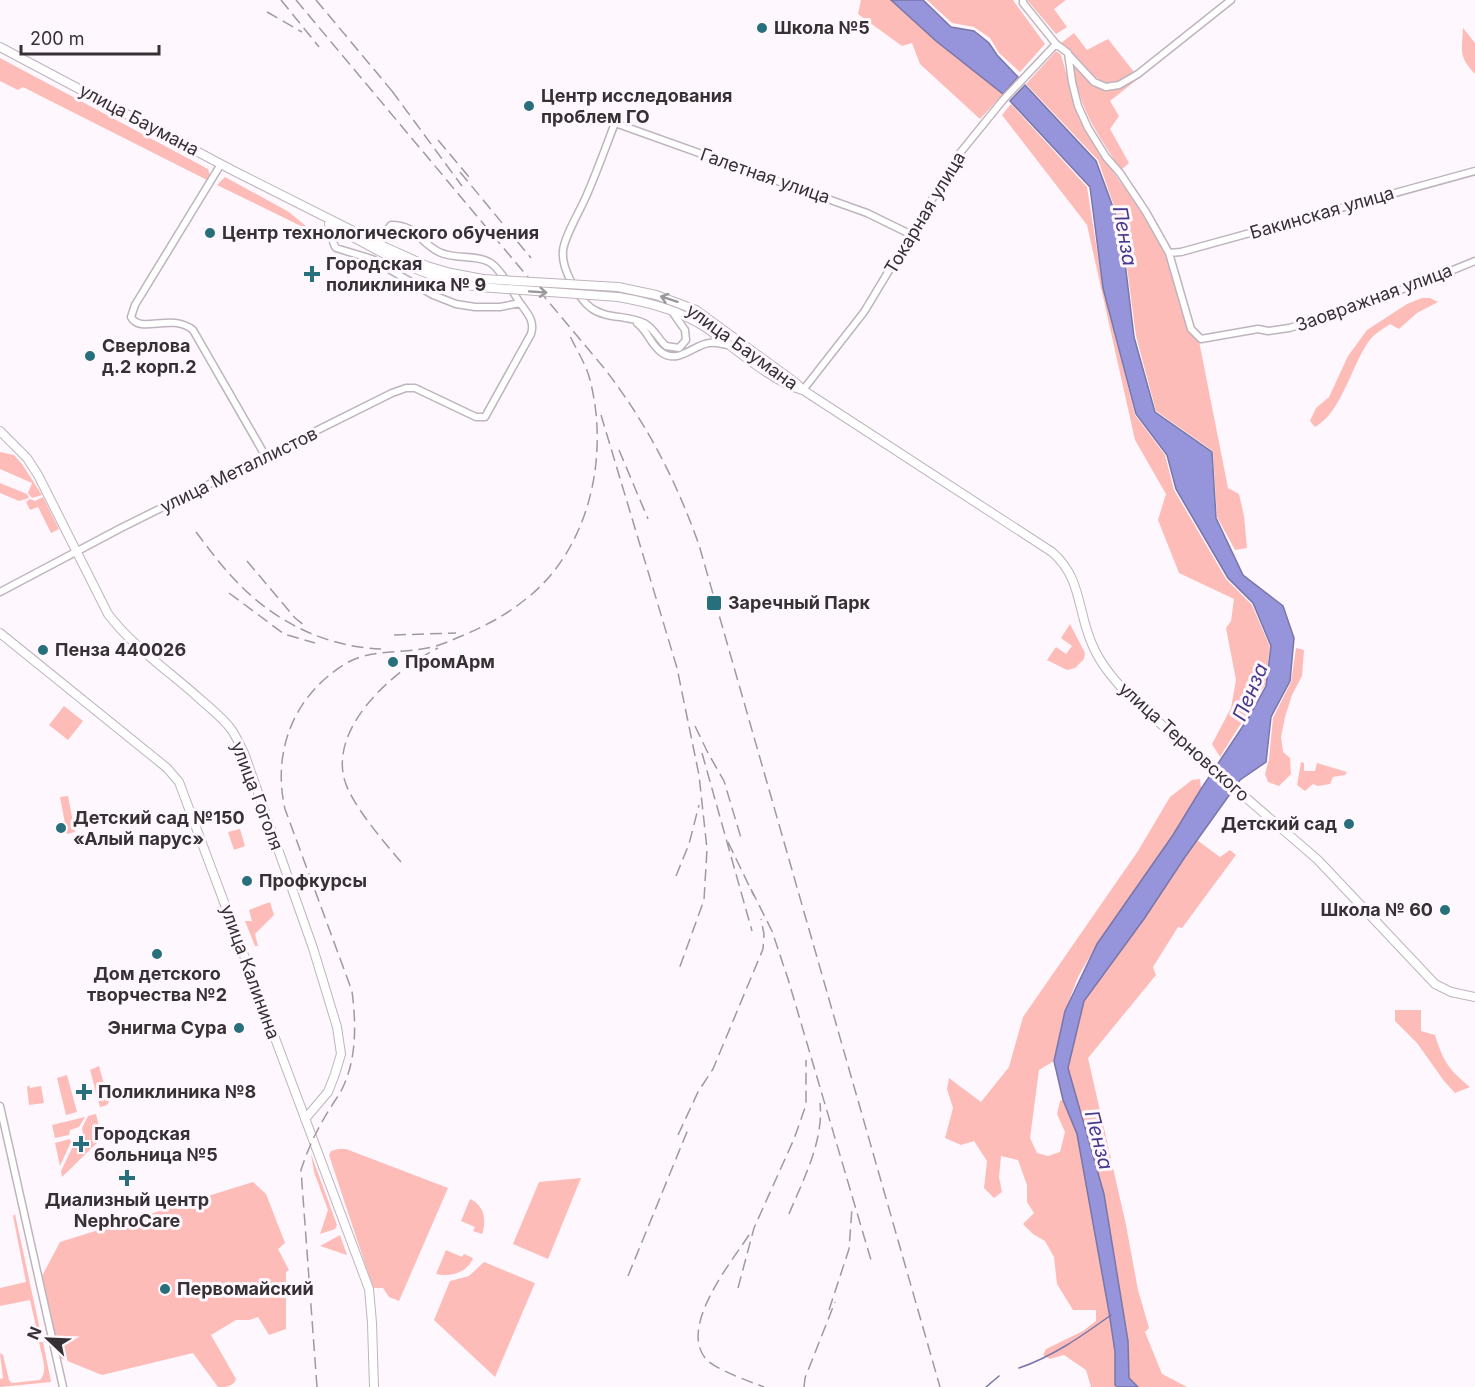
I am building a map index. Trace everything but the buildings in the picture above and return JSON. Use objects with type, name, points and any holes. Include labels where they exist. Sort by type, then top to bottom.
[{"type":"main road","name":"улица Баумана","points":[[0,46],[279,194],[427,266],[483,279],[618,287],[656,295],[696,310],[803,390]]},
{"type":"main road","name":"улица Баумана","points":[[279,194],[294,205],[420,272],[458,284],[618,297],[671,310],[703,326],[782,381],[803,390]]},
{"type":"main road","name":"улица Терновского","points":[[803,390],[1063,562],[1072,576],[1092,644],[1105,668],[1133,700],[1318,860],[1436,984],[1451,992],[1475,997]]},
{"type":"main road","name":"улица Гоголя","points":[[0,431],[32,465],[108,614],[120,630],[226,724],[233,732],[248,763],[315,955],[337,1027],[341,1054],[335,1074],[328,1092],[305,1119]]},
{"type":"main road","name":"улица Калинина","points":[[0,633],[167,768],[179,782],[369,1289],[375,1387]]},
{"type":"street","points":[[1023,0],[1023,3],[1056,44],[1068,53],[1094,82],[1106,87],[1119,85],[1138,74],[1231,0]]},
{"type":"street","name":"Токарная улица","points":[[803,390],[864,312],[960,153],[1003,100],[1056,44]]},
{"type":"street","points":[[1068,53],[1078,106],[1088,128],[1146,212],[1169,253]]},
{"type":"street","name":"Галетная улица","points":[[632,319],[605,315],[593,310],[583,301],[574,287],[563,252],[615,123],[867,213],[912,235]]},
{"type":"street","points":[[221,164],[131,315],[133,321],[145,325],[171,322],[186,325],[194,330],[266,457]]},
{"type":"street","name":"Бакинская улица","points":[[1169,253],[1181,252],[1475,171]]},
{"type":"street","points":[[335,227],[332,235],[333,245],[336,248],[372,259],[444,300],[475,307],[500,307],[520,303],[496,267],[489,262],[452,257],[441,253],[432,248],[412,229],[401,225],[391,225],[377,243]]},
{"type":"street","name":"Заовражная улица","points":[[1169,253],[1191,329],[1201,339],[1258,329],[1268,331],[1289,328],[1328,317],[1475,261]]},
{"type":"street","name":"улица Металлистов","points":[[0,592],[392,393],[406,388],[424,391],[481,418],[489,412],[527,344],[533,327],[532,320],[520,303]]},
{"type":"street","points":[[632,319],[651,327],[666,346],[679,348],[686,340],[686,330],[671,310]]},
{"type":"street","points":[[632,319],[644,328],[653,344],[662,353],[671,356],[681,356],[711,342],[729,345]]},
{"type":"street","points":[[0,1106],[63,1387]]},
{"type":"shaded area","points":[[861,0],[891,0],[937,41],[1003,94],[980,119],[920,64],[912,43],[902,46],[858,14]]},
{"type":"shaded area","points":[[891,0],[923,0],[951,27],[974,31],[989,43],[1018,77],[1003,94],[936,41]]},
{"type":"shaded area","points":[[927,0],[1013,0],[1045,44],[1020,72],[999,53],[990,38],[974,27],[952,23]]},
{"type":"shaded area","points":[[1027,0],[1066,0],[1054,9],[1067,27],[1056,34]]},
{"type":"shaded area","points":[[1463,28],[1475,43],[1475,74],[1463,58]]},
{"type":"shaded area","points":[[1074,33],[1087,50],[1108,39],[1134,72],[1112,83],[1096,78],[1061,43]]},
{"type":"shaded area","points":[[1056,51],[1061,55],[1076,107],[1096,148],[1147,219],[1169,262],[1187,329],[1199,341],[1228,488],[1239,494],[1247,548],[1235,550],[1217,517],[1213,451],[1156,411],[1136,336],[1122,229],[1098,160],[1026,84]]},
{"type":"shaded area","points":[[0,58],[208,169],[210,175],[207,180],[23,87],[18,90],[0,81]]},
{"type":"shaded area","points":[[1072,61],[1088,79],[1101,88],[1116,87],[1139,78],[1110,101],[1119,116],[1110,129],[1129,163],[1121,170],[1089,118],[1079,93]]},
{"type":"shaded area","points":[[1025,85],[1096,161],[1121,229],[1134,337],[1155,412],[1212,452],[1216,518],[1243,575],[1283,606],[1294,638],[1290,681],[1271,717],[1266,762],[1240,780],[1084,1001],[1068,1068],[1104,1194],[1128,1341],[1129,1378],[1138,1387],[1117,1387],[1115,1385],[1115,1352],[1109,1312],[1077,1134],[1063,1100],[1054,1061],[1065,1011],[1097,944],[1173,835],[1249,717],[1266,686],[1271,646],[1253,603],[1228,578],[1176,489],[1167,455],[1136,414],[1103,288],[1090,187],[1010,101]]},
{"type":"shaded area","points":[[1011,104],[1087,187],[1103,288],[1135,415],[1165,455],[1174,490],[1226,579],[1252,605],[1270,647],[1265,685],[1220,757],[1212,744],[1231,708],[1236,680],[1226,628],[1231,621],[1234,599],[1179,573],[1158,520],[1166,494],[1135,440],[1087,225],[1002,115]]},
{"type":"shaded area","points":[[225,177],[289,212],[313,232],[217,185]]},
{"type":"shaded area","points":[[1422,298],[1430,298],[1438,302],[1417,313],[1399,329],[1390,324],[1371,338],[1339,400],[1324,420],[1315,427],[1310,421],[1316,408],[1329,397],[1348,356],[1367,330],[1407,304]]},
{"type":"shaded area","points":[[0,452],[14,455],[42,495],[32,498],[28,493],[32,483],[0,469]]},
{"type":"shaded area","points":[[0,483],[27,494],[29,498],[19,501],[0,493]]},
{"type":"shaded area","points":[[43,497],[59,529],[51,533],[38,507],[30,510],[26,502]]},
{"type":"shaded area","points":[[1070,624],[1085,653],[1084,659],[1075,668],[1067,670],[1047,660],[1056,647],[1066,654],[1072,646],[1061,638]]},
{"type":"shaded area","points":[[1296,648],[1304,650],[1302,676],[1292,695],[1281,737],[1283,752],[1290,758],[1291,774],[1279,786],[1268,782],[1265,774],[1269,759],[1273,718],[1291,682]]},
{"type":"shaded area","points":[[64,706],[83,721],[68,740],[49,725]]},
{"type":"shaded area","points":[[1301,762],[1304,763],[1304,771],[1315,771],[1317,763],[1347,772],[1345,775],[1333,777],[1330,784],[1318,786],[1313,784],[1305,791],[1297,785]]},
{"type":"shaded area","points":[[1200,779],[1201,788],[1173,835],[1097,944],[1078,977],[1065,1011],[1054,1061],[1039,1070],[1030,1138],[1037,1153],[1048,1156],[1060,1152],[1065,1132],[1057,1114],[1060,1101],[1063,1100],[1077,1134],[1109,1312],[1117,1387],[1091,1387],[1086,1370],[1064,1355],[1050,1359],[1043,1355],[1046,1349],[1083,1331],[1096,1321],[1096,1310],[1073,1310],[1057,1284],[1054,1257],[1045,1241],[1023,1224],[1034,1213],[1027,1202],[1027,1185],[1018,1160],[1001,1156],[999,1177],[1002,1192],[994,1198],[984,1188],[987,1161],[974,1141],[961,1145],[945,1138],[953,1108],[947,1089],[949,1078],[981,1102],[1009,1067],[1023,1017],[1138,851],[1170,797],[1192,780]]},
{"type":"shaded area","points":[[68,796],[75,832],[67,834],[60,797]]},
{"type":"shaded area","points":[[240,829],[245,846],[234,850],[228,832]]},
{"type":"shaded area","points":[[1197,840],[1220,857],[1230,850],[1236,855],[1182,928],[1178,927],[1153,967],[1156,975],[1088,1058],[1126,1225],[1138,1290],[1149,1328],[1145,1332],[1162,1374],[1187,1387],[1138,1387],[1129,1378],[1128,1341],[1104,1194],[1068,1068],[1084,1001],[1144,919]]},
{"type":"shaded area","points":[[270,902],[274,915],[255,934],[258,946],[255,946],[245,921],[252,921],[249,910]]},
{"type":"shaded area","points":[[1395,1010],[1421,1010],[1421,1031],[1435,1035],[1448,1064],[1470,1087],[1455,1093],[1417,1043],[1395,1021]]},
{"type":"shaded area","points":[[99,1066],[109,1102],[100,1107],[90,1070]]},
{"type":"shaded area","points":[[67,1075],[77,1112],[66,1115],[57,1078]]},
{"type":"shaded area","points":[[29,1085],[30,1088],[41,1086],[44,1103],[29,1105],[27,1087]]},
{"type":"shaded area","points":[[96,1114],[102,1138],[62,1177],[61,1171],[74,1144],[84,1139],[82,1128],[88,1116]]},
{"type":"shaded area","points":[[85,1117],[79,1127],[70,1130],[69,1135],[55,1138],[52,1125]]},
{"type":"shaded area","points":[[70,1139],[71,1142],[60,1166],[55,1143]]},
{"type":"shaded area","points":[[346,1149],[448,1188],[399,1301],[389,1297],[383,1288],[373,1288],[329,1155],[331,1151]]},
{"type":"shaded area","points":[[311,1154],[337,1225],[335,1229],[320,1234],[328,1210],[314,1172]]},
{"type":"shaded area","points":[[581,1178],[548,1259],[513,1244],[539,1182]]},
{"type":"shaded area","name":"Первомайский","points":[[253,1182],[266,1194],[285,1243],[278,1249],[289,1270],[286,1272],[286,1329],[269,1335],[258,1317],[236,1320],[211,1335],[236,1379],[233,1384],[218,1387],[193,1353],[102,1375],[60,1358],[42,1276],[60,1242]]},
{"type":"shaded area","points":[[470,1199],[478,1205],[483,1214],[482,1234],[473,1231],[475,1227],[461,1221]]},
{"type":"shaded area","points":[[15,1214],[40,1330],[37,1331],[30,1300],[0,1306],[0,1288],[26,1282],[13,1216]]},
{"type":"shaded area","points":[[340,1235],[347,1255],[320,1246]]},
{"type":"shaded area","points":[[446,1250],[462,1257],[464,1254],[473,1258],[467,1267],[458,1273],[436,1274]]},
{"type":"shaded area","points":[[484,1262],[535,1283],[495,1377],[434,1320],[450,1281],[469,1276]]},
{"type":"shaded area","points":[[39,1342],[43,1342],[51,1382],[0,1387],[0,1379],[3,1378],[0,1353],[3,1355],[9,1380],[12,1383],[40,1380],[44,1367]]},
{"type":"waterway","points":[[1019,1368],[1055,1352],[1111,1315]]},
{"type":"waterway","points":[[986,1387],[999,1376]]},
{"type":"railway","points":[[281,0],[319,47]]},
{"type":"railway","points":[[296,0],[604,368],[633,409],[670,475],[699,545],[940,1387]]},
{"type":"railway","points":[[316,0],[397,97]]},
{"type":"railway","points":[[267,12],[302,32]]},
{"type":"railway","points":[[392,91],[462,186]]},
{"type":"railway","points":[[438,140],[469,177]]},
{"type":"railway","points":[[460,172],[531,258]]},
{"type":"railway","points":[[317,1387],[301,1170],[314,1138],[348,1076],[353,1052],[354,1015],[352,991],[285,809],[282,788],[285,747],[291,727],[312,692],[345,664],[368,655],[430,648],[484,626],[522,602],[545,582],[564,557],[578,531],[589,502],[595,471],[597,440],[596,410],[590,380],[569,334]]},
{"type":"railway","points":[[601,415],[677,668],[699,775],[707,849],[704,900],[678,972]]},
{"type":"railway","points":[[619,450],[648,519]]},
{"type":"railway","points":[[196,532],[237,582],[268,609],[285,620],[321,637],[341,643],[381,649]]},
{"type":"railway","points":[[247,561],[295,618],[305,626]]},
{"type":"railway","points":[[229,593],[284,634],[315,643]]},
{"type":"railway","points":[[394,635],[456,633]]},
{"type":"railway","points":[[401,862],[368,822],[353,799],[344,778],[343,758],[347,738],[370,701],[386,684],[421,657],[438,648]]},
{"type":"railway","points":[[695,726],[724,781],[741,838]]},
{"type":"railway","points":[[702,753],[752,931]]},
{"type":"railway","points":[[676,876],[689,844],[699,805]]},
{"type":"railway","points":[[728,842],[754,896]]},
{"type":"railway","points":[[751,889],[772,931],[788,979],[871,1260]]},
{"type":"railway","points":[[678,1135],[698,1092],[713,1069],[763,949],[764,934],[761,919]]},
{"type":"railway","points":[[738,1288],[754,1228],[794,1139],[806,1105],[806,1060]]},
{"type":"railway","points":[[789,1214],[816,1146],[820,1103]]},
{"type":"railway","points":[[628,1276],[689,1127]]},
{"type":"railway","points":[[829,1310],[849,1249],[852,1208]]},
{"type":"railway","points":[[749,1235],[711,1295],[703,1313],[699,1330],[699,1346],[706,1359],[717,1367],[764,1387]]},
{"type":"railway","points":[[804,1387],[805,1378],[835,1302]]},
{"type":"place","name":"Школа №5","points":[[762,28]]},
{"type":"place","name":"Центр исследования проблем ГО","points":[[529,106]]},
{"type":"place","name":"Центр технологического обучения","points":[[210,233]]},
{"type":"place","name":"Городская поликлиника № 9","points":[[312,274]]},
{"type":"place","name":"Сверлова д.2 корп.2","points":[[90,356]]},
{"type":"place","name":"Заречный Парк","points":[[714,603]]},
{"type":"place","name":"Пенза 440026","points":[[43,650]]},
{"type":"place","name":"ПромАрм","points":[[393,662]]},
{"type":"place","name":"Детский сад","points":[[1349,824]]},
{"type":"place","name":"Детский сад №150 «Алый парус»","points":[[61,828]]},
{"type":"place","name":"Профкурсы","points":[[247,881]]},
{"type":"place","name":"Школа № 60","points":[[1445,910]]},
{"type":"place","name":"Дом детского творчества №2","points":[[157,954]]},
{"type":"place","name":"Энигма Сура","points":[[239,1028]]},
{"type":"place","name":"Поликлиника №8","points":[[84,1092]]},
{"type":"place","name":"Городская больница №5","points":[[81,1144]]},
{"type":"place","name":"Диализный центр NephroCare","points":[[127,1178]]},
{"type":"place","name":"Первомайский","points":[[165,1289]]},
{"type":"water label","name":"Пенза","points":[[1125,236]]},
{"type":"water label","name":"Пенза","points":[[1250,692]]},
{"type":"water label","name":"Пенза","points":[[1099,1140]]}]
